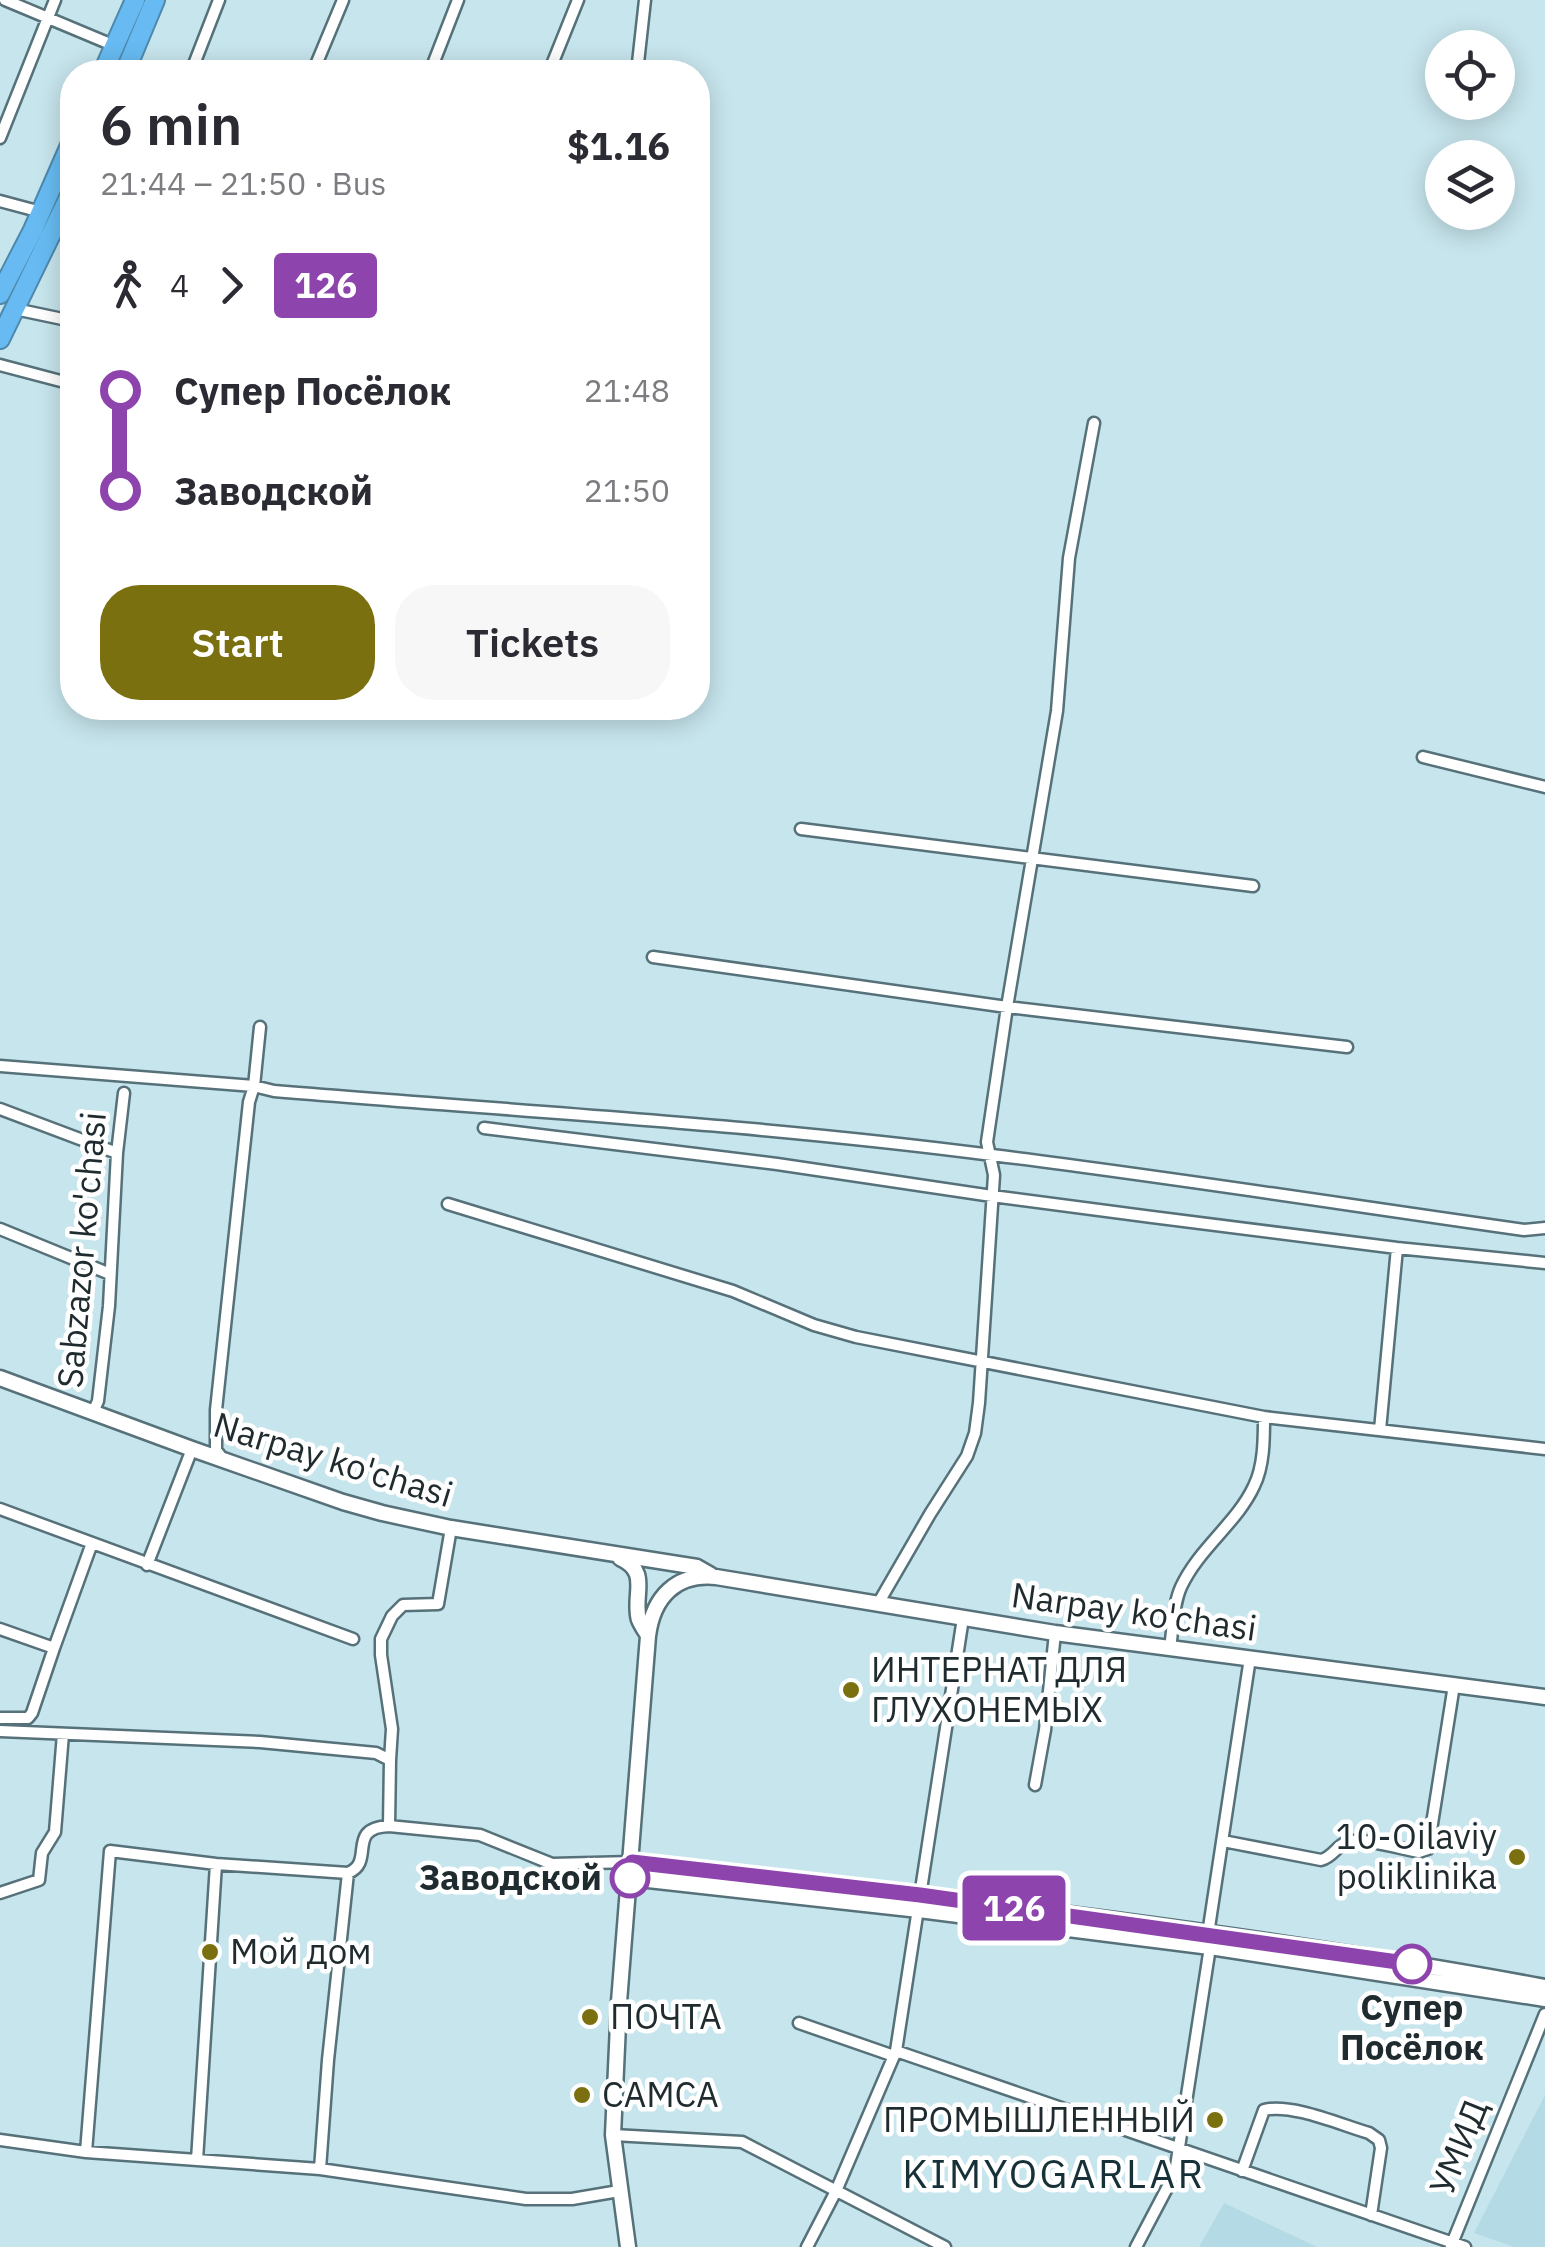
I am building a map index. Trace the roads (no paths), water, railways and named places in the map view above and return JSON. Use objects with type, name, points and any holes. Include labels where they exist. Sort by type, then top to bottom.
[{"type":"highway","points":[[109,60],[135,0]]},
{"type":"highway","points":[[129,60],[156,0]]},
{"type":"highway","points":[[0,339],[15,310],[41,235],[41,212],[60,168]]},
{"type":"highway","points":[[0,294],[60,209]]},
{"type":"street","points":[[4,0],[115,46]]},
{"type":"street","points":[[0,138],[55,0]]},
{"type":"street","points":[[196,60],[220,0]]},
{"type":"street","points":[[318,60],[343,0]]},
{"type":"street","points":[[435,60],[458,0]]},
{"type":"street","points":[[555,60],[578,0]]},
{"type":"street","points":[[638,60],[645,0]]},
{"type":"street","points":[[0,201],[41,212]]},
{"type":"street","points":[[15,310],[60,319]]},
{"type":"street","points":[[0,365],[60,381]]},
{"type":"street","points":[[879,1602],[967,1456],[975,1433],[994,1176],[987,1142],[1057,711],[1070,558],[1094,424]]},
{"type":"street","points":[[1423,757],[1545,787]]},
{"type":"street","points":[[801,829],[1253,886]]},
{"type":"street","points":[[653,957],[1007,1007],[1348,1048]]},
{"type":"street","points":[[222,1459],[216,1450],[216,1410],[260,1027]]},
{"type":"street","points":[[0,1066],[460,1107],[630,1118],[990,1154],[1524,1230],[1545,1228]]},
{"type":"street","name":"Sabzazor ko'chasi","points":[[93,1412],[98,1401],[109,1306],[124,1094]]},
{"type":"street","points":[[0,1109],[117,1154]]},
{"type":"street","points":[[484,1128],[1397,1248],[1545,1263]]},
{"type":"street","points":[[448,1204],[732,1291],[814,1325],[856,1337],[1264,1417],[1545,1448]]},
{"type":"street","points":[[0,1229],[110,1274]]},
{"type":"street","points":[[1380,1430],[1397,1248]]},
{"type":"street","name":"Narpay ko'chasi","points":[[0,1378],[344,1502],[450,1528],[697,1567],[716,1577]]},
{"type":"street","points":[[1170,1648],[1181,1588],[1256,1483],[1264,1442],[1264,1417]]},
{"type":"street","points":[[147,1565],[192,1449]]},
{"type":"street","points":[[0,1509],[353,1639]]},
{"type":"street","points":[[389,1826],[392,1729],[381,1639],[392,1616],[403,1605],[438,1604],[450,1528]]},
{"type":"street","points":[[0,1718],[28,1718],[32,1713],[92,1543]]},
{"type":"street","points":[[608,1553],[636,1570],[639,1620],[648,1636],[612,2135],[628,2247]]},
{"type":"street","name":"Narpay ko'chasi","points":[[648,1636],[650,1616],[670,1590],[685,1578],[716,1577],[1055,1633],[1545,1697]]},
{"type":"street","points":[[807,2247],[895,2054],[963,1618]]},
{"type":"street","points":[[0,1629],[54,1648]]},
{"type":"street","points":[[1035,1784],[1055,1633]]},
{"type":"street","points":[[1136,2247],[1175,2173],[1250,1658]]},
{"type":"street","points":[[1223,1841],[1321,1860],[1353,1840],[1419,1852],[1428,1848],[1454,1685]]},
{"type":"street","points":[[0,1732],[260,1742],[376,1753],[390,1760]]},
{"type":"street","points":[[0,1893],[39,1880],[42,1853],[54,1832],[63,1734]]},
{"type":"street","points":[[86,2152],[110,1852],[348,1873],[360,1863],[363,1839],[374,1826],[480,1835],[552,1864],[632,1862],[1412,1964],[1545,1997]]},
{"type":"street","points":[[196,2160],[216,1864]]},
{"type":"street","points":[[320,2169],[348,1873]]},
{"type":"street","points":[[630,1878],[919,1902]]},
{"type":"street","name":"УМИД","points":[[1451,2245],[1545,1997]]},
{"type":"street","points":[[799,2023],[1465,2247]]},
{"type":"street","points":[[1242,2171],[1264,2110],[1288,2109],[1369,2133],[1381,2148],[1371,2215]]},
{"type":"street","points":[[612,2135],[742,2142],[945,2247]]},
{"type":"street","points":[[0,2140],[86,2152],[320,2169],[526,2199],[572,2199],[618,2191]]},
{"type":"place","name":"ИНТЕРНАТ ДЛЯ ГЛУХОНЕМЫХ","points":[[851,1690]]},
{"type":"place","name":"10-Oilaviy poliklinika","points":[[1517,1857]]},
{"type":"place","name":"Заводской","points":[[630,1878]]},
{"type":"place","name":"Мой дом","points":[[210,1952]]},
{"type":"place","name":"Супер Посёлок","points":[[1412,1964]]},
{"type":"place","name":"ПОЧТА","points":[[590,2017]]},
{"type":"place","name":"САМСА","points":[[582,2095]]},
{"type":"place","name":"ПРОМЫШЛЕННЫЙ","points":[[1215,2120]]},
{"type":"district","name":"KIMYOGARLAR","points":[[1054,2174]]}]
